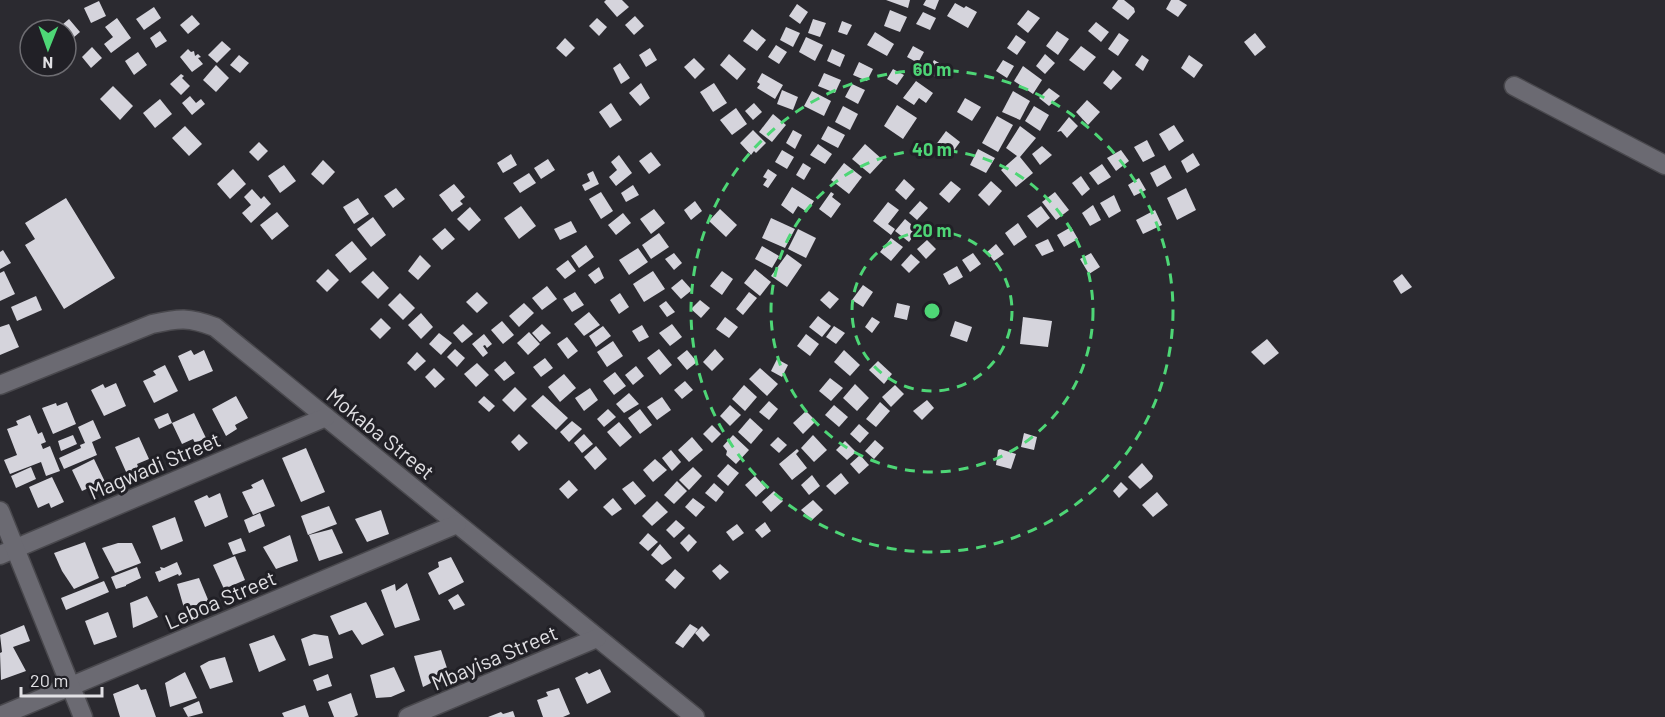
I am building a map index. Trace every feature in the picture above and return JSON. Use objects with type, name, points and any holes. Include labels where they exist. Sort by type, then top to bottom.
[{"type":"street","points":[[1514,86],[1665,165]]},
{"type":"street","name":"Mokaba Street","points":[[0,385],[152,324],[195,319],[215,327],[237,342],[695,717]]},
{"type":"street","name":"Magwadi Street","points":[[8,552],[326,417]]},
{"type":"street","points":[[0,511],[8,552],[83,717]]},
{"type":"street","name":"Leboa Street","points":[[0,716],[457,524]]},
{"type":"street","name":"Mbayisa Street","points":[[408,717],[597,638]]},
{"type":"building","points":[[622,0],[629,7],[617,17],[604,2]]},
{"type":"building","points":[[886,0],[910,0],[908,8]]},
{"type":"building","points":[[926,0],[939,0],[935,10],[923,5]]},
{"type":"building","points":[[1118,0],[1124,0],[1134,8],[1135,12],[1128,20],[1112,8]]},
{"type":"building","points":[[1171,0],[1179,0],[1187,5],[1178,17],[1166,9]]},
{"type":"building","points":[[99,1],[106,16],[91,23],[84,8]]},
{"type":"building","points":[[955,3],[977,12],[968,28],[947,16]]},
{"type":"building","points":[[797,4],[808,12],[800,24],[789,16]]},
{"type":"building","points":[[154,7],[161,18],[144,30],[136,19]]},
{"type":"building","points":[[890,10],[907,17],[900,32],[884,26]]},
{"type":"building","points":[[1028,10],[1040,18],[1028,33],[1017,24]]},
{"type":"building","points":[[923,12],[936,18],[930,30],[916,24]]},
{"type":"building","points":[[192,15],[200,24],[188,34],[180,25]]},
{"type":"building","points":[[635,16],[644,26],[634,35],[625,25]]},
{"type":"building","points":[[117,18],[131,38],[111,53],[104,44],[113,37],[105,27]]},
{"type":"building","points":[[597,18],[607,27],[599,36],[589,26]]},
{"type":"building","points":[[813,19],[826,23],[820,37],[808,33]]},
{"type":"building","points":[[842,21],[852,25],[847,35],[838,32]]},
{"type":"building","points":[[1096,22],[1109,32],[1101,42],[1088,31]]},
{"type":"building","points":[[786,27],[800,33],[793,47],[780,40]]},
{"type":"building","points":[[752,29],[766,40],[757,51],[743,41]]},
{"type":"building","points":[[160,31],[167,41],[156,48],[150,38]]},
{"type":"building","points":[[1057,31],[1069,39],[1058,55],[1046,46]]},
{"type":"building","points":[[875,32],[894,44],[887,56],[867,45]]},
{"type":"building","points":[[1119,33],[1129,40],[1118,56],[1108,49]]},
{"type":"building","points":[[1255,33],[1266,47],[1255,56],[1244,42]]},
{"type":"building","points":[[1016,35],[1026,42],[1017,55],[1007,48]]},
{"type":"building","points":[[806,37],[823,45],[815,61],[799,52]]},
{"type":"building","points":[[565,38],[575,48],[566,57],[556,48]]},
{"type":"building","points":[[222,41],[231,49],[217,63],[208,55]]},
{"type":"building","points":[[776,45],[787,52],[779,64],[768,57]]},
{"type":"building","points":[[913,46],[924,52],[918,63],[907,57]]},
{"type":"building","points":[[1081,46],[1096,57],[1084,71],[1069,60]]},
{"type":"building","points":[[92,47],[102,58],[91,68],[82,57]]},
{"type":"building","points":[[650,48],[657,60],[646,67],[639,55]]},
{"type":"building","points":[[188,49],[191,52],[194,51],[195,56],[198,54],[201,57],[198,58],[203,64],[192,72],[180,57]]},
{"type":"building","points":[[832,49],[845,55],[840,67],[827,61]]},
{"type":"building","points":[[138,52],[147,65],[134,75],[125,61]]},
{"type":"building","points":[[729,54],[746,69],[737,80],[720,65]]},
{"type":"building","points":[[1045,54],[1055,63],[1045,74],[1036,66]]},
{"type":"building","points":[[239,55],[249,63],[240,73],[230,65]]},
{"type":"building","points":[[1142,55],[1149,60],[1143,71],[1135,65]]},
{"type":"building","points":[[1189,55],[1203,65],[1194,78],[1181,68]]},
{"type":"building","points":[[694,58],[705,69],[695,79],[684,67]]},
{"type":"building","points":[[934,60],[946,67],[939,79],[927,72]]},
{"type":"building","points":[[1003,60],[1014,66],[1007,78],[996,71]]},
{"type":"building","points":[[859,62],[873,69],[867,81],[853,75]]},
{"type":"building","points":[[620,63],[630,78],[621,84],[613,68]]},
{"type":"building","points":[[216,65],[229,78],[216,92],[203,80]]},
{"type":"building","points":[[1023,66],[1042,80],[1033,94],[1014,81]]},
{"type":"building","points":[[893,69],[904,75],[897,85],[887,79]]},
{"type":"building","points":[[1113,70],[1122,78],[1111,90],[1103,83]]},
{"type":"building","points":[[762,73],[783,85],[775,99],[757,88],[760,84],[757,82]]},
{"type":"building","points":[[824,73],[841,80],[835,93],[818,86]]},
{"type":"building","points":[[181,74],[190,86],[181,95],[170,84]]},
{"type":"building","points":[[916,81],[933,93],[926,103],[919,98],[914,105],[903,98]]},
{"type":"building","points":[[641,83],[650,98],[640,106],[629,93]]},
{"type":"building","points":[[714,83],[727,103],[713,112],[700,92]]},
{"type":"building","points":[[852,84],[865,90],[858,104],[845,97]]},
{"type":"building","points":[[113,86],[133,106],[120,120],[100,99]]},
{"type":"building","points":[[1049,88],[1060,96],[1049,106],[1039,98]]},
{"type":"building","points":[[782,90],[798,97],[793,110],[777,104]]},
{"type":"building","points":[[812,91],[831,101],[824,116],[804,106]]},
{"type":"building","points":[[1013,91],[1030,101],[1020,120],[1002,112]]},
{"type":"building","points":[[190,96],[196,103],[201,99],[205,104],[192,115],[182,103]]},
{"type":"building","points":[[965,98],[981,107],[972,121],[957,112]]},
{"type":"building","points":[[160,99],[172,114],[155,128],[143,113]]},
{"type":"building","points":[[1087,100],[1100,112],[1088,125],[1076,112]]},
{"type":"building","points":[[611,103],[622,120],[610,128],[599,112]]},
{"type":"building","points":[[754,103],[762,112],[753,120],[745,111]]},
{"type":"building","points":[[897,105],[917,118],[903,139],[884,126]]},
{"type":"building","points":[[843,106],[858,114],[850,130],[835,122]]},
{"type":"building","points":[[1034,106],[1049,115],[1040,131],[1025,121]]},
{"type":"building","points":[[736,108],[747,124],[732,135],[720,120]]},
{"type":"building","points":[[773,114],[786,125],[772,142],[759,132]]},
{"type":"building","points":[[997,116],[1013,125],[998,152],[982,143]]},
{"type":"building","points":[[1069,117],[1078,126],[1067,138],[1061,131],[1057,132]]},
{"type":"building","points":[[1174,125],[1184,141],[1169,151],[1159,134]]},
{"type":"building","points":[[185,126],[202,144],[189,156],[172,138]]},
{"type":"building","points":[[828,126],[845,135],[838,148],[821,139]]},
{"type":"building","points":[[1020,126],[1036,138],[1020,157],[1033,173],[1016,187],[1001,170],[1017,156],[1006,148]]},
{"type":"building","points":[[753,130],[766,143],[751,155],[740,143]]},
{"type":"building","points":[[793,130],[802,135],[795,149],[786,143]]},
{"type":"building","points":[[946,131],[960,142],[949,157],[935,146]]},
{"type":"building","points":[[1147,140],[1155,156],[1143,162],[1134,147]]},
{"type":"building","points":[[259,142],[268,151],[258,161],[249,152]]},
{"type":"building","points":[[818,144],[832,154],[825,164],[810,155]]},
{"type":"building","points":[[865,144],[883,160],[870,174],[852,159]]},
{"type":"building","points":[[1042,146],[1052,155],[1040,165],[1032,154]]},
{"type":"building","points":[[978,149],[995,158],[986,173],[970,165]]},
{"type":"building","points":[[782,150],[794,157],[787,169],[775,162]]},
{"type":"building","points":[[1121,150],[1129,161],[1116,171],[1107,158]]},
{"type":"building","points":[[651,152],[661,165],[649,174],[639,161]]},
{"type":"building","points":[[1193,153],[1200,165],[1187,173],[1181,161]]},
{"type":"building","points":[[511,154],[517,165],[503,173],[497,163]]},
{"type":"building","points":[[619,155],[632,173],[616,186],[609,177],[617,170],[611,162]]},
{"type":"building","points":[[548,159],[555,170],[541,179],[534,168]]},
{"type":"building","points":[[323,160],[335,172],[323,185],[311,174]]},
{"type":"building","points":[[803,163],[811,168],[804,180],[796,175]]},
{"type":"building","points":[[844,163],[862,177],[849,194],[831,180]]},
{"type":"building","points":[[1102,164],[1111,177],[1098,185],[1089,173]]},
{"type":"building","points":[[284,165],[296,181],[280,193],[268,176]]},
{"type":"building","points":[[1165,165],[1172,178],[1157,187],[1150,173]]},
{"type":"building","points":[[233,169],[246,184],[230,199],[217,184]]},
{"type":"building","points":[[768,169],[777,175],[768,188],[763,185],[767,179],[763,177]]},
{"type":"building","points":[[593,171],[599,184],[585,191],[582,185],[590,181],[587,174]]},
{"type":"building","points":[[529,173],[536,183],[520,193],[513,183]]},
{"type":"building","points":[[1081,176],[1090,189],[1082,196],[1072,183]]},
{"type":"building","points":[[1139,178],[1146,190],[1134,196],[1128,185]]},
{"type":"building","points":[[904,179],[915,189],[906,200],[895,190]]},
{"type":"building","points":[[951,181],[961,189],[949,203],[939,194]]},
{"type":"building","points":[[991,181],[1002,191],[989,206],[978,195]]},
{"type":"building","points":[[454,184],[465,197],[460,201],[463,204],[452,212],[439,195]]},
{"type":"building","points":[[633,185],[639,195],[626,202],[621,193]]},
{"type":"building","points":[[792,187],[814,201],[807,212],[798,206],[793,214],[781,205]]},
{"type":"building","points":[[396,188],[405,199],[393,208],[384,196]]},
{"type":"building","points":[[1186,188],[1196,210],[1177,220],[1167,198]]},
{"type":"building","points":[[252,189],[261,199],[264,196],[271,204],[251,223],[242,213],[251,205],[244,197]]},
{"type":"building","points":[[601,192],[613,211],[601,219],[589,199]]},
{"type":"building","points":[[831,192],[834,194],[832,197],[841,204],[831,218],[819,209]]},
{"type":"building","points":[[1055,192],[1069,210],[1056,220],[1042,202]]},
{"type":"building","points":[[1114,195],[1121,211],[1109,218],[1100,203]]},
{"type":"building","points":[[66,198],[115,278],[64,309],[25,245],[35,239],[25,223]]},
{"type":"building","points":[[358,198],[369,214],[354,224],[343,207]]},
{"type":"building","points":[[695,201],[702,211],[691,220],[684,210]]},
{"type":"building","points":[[920,201],[928,208],[917,220],[909,213]]},
{"type":"building","points":[[888,202],[899,210],[888,224],[895,229],[891,235],[873,221]]},
{"type":"building","points":[[1093,205],[1101,220],[1090,226],[1082,213]]},
{"type":"building","points":[[521,206],[536,226],[519,239],[504,218]]},
{"type":"building","points":[[1041,206],[1050,218],[1037,228],[1027,216]]},
{"type":"building","points":[[470,207],[481,220],[469,231],[457,219]]},
{"type":"building","points":[[654,209],[665,223],[651,234],[640,219]]},
{"type":"building","points":[[720,209],[737,225],[726,237],[709,221]]},
{"type":"building","points":[[1155,210],[1162,225],[1143,234],[1136,220]]},
{"type":"building","points":[[277,212],[289,226],[272,240],[260,225]]},
{"type":"building","points":[[623,213],[631,223],[616,235],[608,225]]},
{"type":"building","points":[[373,217],[386,235],[371,247],[357,229]]},
{"type":"building","points":[[771,218],[795,229],[785,248],[762,238]]},
{"type":"building","points":[[905,219],[918,230],[909,242],[895,231]]},
{"type":"building","points":[[571,221],[577,232],[560,240],[554,229]]},
{"type":"building","points":[[1018,223],[1027,237],[1014,246],[1005,233]]},
{"type":"building","points":[[1071,227],[1078,239],[1064,247],[1057,235]]},
{"type":"building","points":[[445,228],[455,239],[442,250],[432,239]]},
{"type":"building","points":[[798,229],[816,238],[806,258],[788,249]]},
{"type":"building","points":[[659,233],[669,247],[651,259],[642,245]]},
{"type":"building","points":[[891,238],[903,247],[891,261],[880,252]]},
{"type":"building","points":[[1048,239],[1054,251],[1042,256],[1035,245]]},
{"type":"building","points":[[927,240],[936,249],[926,259],[917,249]]},
{"type":"building","points":[[352,241],[367,259],[350,273],[335,255]]},
{"type":"building","points":[[996,244],[1004,254],[994,261],[987,252]]},
{"type":"building","points":[[586,245],[594,257],[579,268],[571,256]]},
{"type":"building","points":[[762,246],[779,256],[772,268],[755,259]]},
{"type":"building","points":[[638,248],[648,262],[629,275],[619,260]]},
{"type":"building","points":[[3,250],[11,263],[0,269],[0,252]]},
{"type":"building","points":[[674,253],[682,263],[674,270],[665,259]]},
{"type":"building","points":[[973,253],[981,264],[970,272],[962,260]]},
{"type":"building","points":[[1091,253],[1100,267],[1089,274],[1080,259]]},
{"type":"building","points":[[787,254],[802,265],[787,287],[771,276]]},
{"type":"building","points":[[911,254],[920,262],[909,273],[901,265]]},
{"type":"building","points":[[420,255],[431,266],[418,280],[408,271]]},
{"type":"building","points":[[568,260],[576,271],[565,279],[556,269]]},
{"type":"building","points":[[957,266],[963,277],[949,285],[943,274]]},
{"type":"building","points":[[599,267],[604,278],[595,284],[588,275]]},
{"type":"building","points":[[328,269],[339,280],[327,292],[316,281]]},
{"type":"building","points":[[755,269],[771,282],[760,296],[744,283]]},
{"type":"building","points":[[4,271],[15,294],[0,301],[0,273]]},
{"type":"building","points":[[373,271],[389,288],[378,299],[361,282]]},
{"type":"building","points":[[653,271],[665,289],[644,302],[633,284]]},
{"type":"building","points":[[722,271],[733,279],[722,295],[710,286]]},
{"type":"building","points":[[1402,274],[1412,287],[1401,294],[1393,281]]},
{"type":"building","points":[[682,279],[692,290],[681,299],[671,288]]},
{"type":"building","points":[[863,285],[873,292],[863,307],[852,300]]},
{"type":"building","points":[[547,286],[557,299],[542,310],[532,298]]},
{"type":"building","points":[[829,291],[839,299],[830,309],[820,300]]},
{"type":"building","points":[[477,292],[488,303],[477,313],[466,302]]},
{"type":"building","points":[[575,292],[584,305],[572,312],[563,299]]},
{"type":"building","points":[[749,292],[757,298],[743,315],[736,309]]},
{"type":"building","points":[[400,293],[415,308],[403,320],[388,305]]},
{"type":"building","points":[[620,293],[629,307],[619,314],[610,300]]},
{"type":"building","points":[[36,296],[42,310],[17,321],[11,307]]},
{"type":"building","points":[[700,300],[710,308],[701,318],[691,309]]},
{"type":"building","points":[[666,301],[675,312],[667,317],[659,306]]},
{"type":"building","points":[[524,303],[534,313],[519,327],[509,316]]},
{"type":"building","points":[[897,303],[910,306],[907,320],[894,317]]},
{"type":"building","points":[[589,312],[600,325],[584,336],[574,324]]},
{"type":"building","points":[[421,313],[433,327],[421,339],[408,325]]},
{"type":"building","points":[[818,316],[831,326],[822,337],[809,327]]},
{"type":"building","points":[[725,317],[738,327],[729,338],[716,329]]},
{"type":"building","points":[[872,317],[880,322],[872,333],[865,327]]},
{"type":"building","points":[[1023,317],[1052,321],[1048,347],[1020,344]]},
{"type":"building","points":[[381,318],[391,328],[380,339],[370,329]]},
{"type":"building","points":[[502,321],[514,335],[503,344],[491,330]]},
{"type":"building","points":[[955,321],[972,327],[967,342],[950,336]]},
{"type":"building","points":[[9,324],[19,347],[0,355],[0,327]]},
{"type":"building","points":[[463,324],[473,334],[462,343],[453,333]]},
{"type":"building","points":[[542,324],[551,333],[540,342],[532,333]]},
{"type":"building","points":[[672,324],[682,337],[670,346],[659,333]]},
{"type":"building","points":[[642,325],[649,337],[639,342],[632,331]]},
{"type":"building","points":[[603,326],[611,336],[596,347],[589,336]]},
{"type":"building","points":[[834,326],[845,333],[836,344],[826,337]]},
{"type":"building","points":[[529,332],[540,344],[528,355],[517,343]]},
{"type":"building","points":[[439,333],[452,343],[441,355],[429,344]]},
{"type":"building","points":[[484,334],[492,344],[487,348],[483,346],[488,353],[483,357],[472,344]]},
{"type":"building","points":[[806,334],[819,344],[810,356],[797,346]]},
{"type":"building","points":[[567,337],[578,351],[568,359],[557,344]]},
{"type":"building","points":[[1267,339],[1279,353],[1264,365],[1251,352]]},
{"type":"building","points":[[613,341],[623,356],[607,367],[597,352]]},
{"type":"building","points":[[455,349],[465,358],[457,367],[447,357]]},
{"type":"building","points":[[659,349],[672,365],[660,375],[647,358]]},
{"type":"building","points":[[715,349],[724,359],[712,371],[703,362]]},
{"type":"building","points":[[191,350],[194,355],[204,350],[213,371],[189,381],[178,356]]},
{"type":"building","points":[[687,350],[697,362],[687,370],[677,358]]},
{"type":"building","points":[[844,350],[860,365],[850,376],[834,362]]},
{"type":"building","points":[[417,352],[426,361],[415,371],[407,363]]},
{"type":"building","points":[[545,358],[553,368],[541,377],[533,367]]},
{"type":"building","points":[[777,359],[788,365],[782,377],[771,371]]},
{"type":"building","points":[[505,361],[515,373],[504,381],[494,370]]},
{"type":"building","points":[[878,361],[892,374],[884,384],[869,370]]},
{"type":"building","points":[[477,363],[489,375],[476,387],[464,374]]},
{"type":"building","points":[[165,365],[178,391],[154,403],[143,381],[156,375],[153,371]]},
{"type":"building","points":[[636,366],[644,376],[633,385],[625,375]]},
{"type":"building","points":[[434,368],[445,379],[435,388],[425,377]]},
{"type":"building","points":[[760,368],[778,384],[767,396],[749,379]]},
{"type":"building","points":[[615,372],[626,386],[614,395],[603,381]]},
{"type":"building","points":[[564,374],[576,388],[560,402],[548,387]]},
{"type":"building","points":[[830,378],[843,388],[831,401],[819,391]]},
{"type":"building","points":[[685,381],[693,390],[682,399],[674,390]]},
{"type":"building","points":[[116,383],[126,406],[104,416],[91,390],[103,384],[105,388]]},
{"type":"building","points":[[855,384],[869,398],[857,411],[843,398]]},
{"type":"building","points":[[744,385],[757,397],[745,411],[732,399]]},
{"type":"building","points":[[895,385],[904,394],[891,407],[882,397]]},
{"type":"building","points":[[515,387],[527,399],[514,412],[502,400]]},
{"type":"building","points":[[590,388],[598,400],[584,411],[575,398]]},
{"type":"building","points":[[629,393],[639,404],[624,413],[616,404]]},
{"type":"building","points":[[543,395],[568,418],[556,430],[531,406]]},
{"type":"building","points":[[236,396],[248,418],[235,425],[237,429],[226,436],[212,409]]},
{"type":"building","points":[[484,396],[495,406],[489,412],[478,402]]},
{"type":"building","points":[[662,397],[671,410],[657,420],[647,407]]},
{"type":"building","points":[[927,400],[934,408],[922,420],[913,411]]},
{"type":"building","points":[[769,401],[778,409],[769,420],[759,412]]},
{"type":"building","points":[[67,402],[76,424],[53,434],[42,408]]},
{"type":"building","points":[[880,402],[890,411],[876,427],[866,419]]},
{"type":"building","points":[[730,405],[741,415],[730,426],[720,416]]},
{"type":"building","points":[[834,405],[848,417],[839,427],[825,415]]},
{"type":"building","points":[[608,409],[616,417],[604,427],[597,419]]},
{"type":"building","points":[[640,409],[652,425],[640,434],[628,418]]},
{"type":"building","points":[[806,411],[816,421],[803,434],[793,423]]},
{"type":"building","points":[[168,413],[172,423],[159,429],[154,419]]},
{"type":"building","points":[[194,413],[206,438],[195,443],[193,439],[182,444],[172,423]]},
{"type":"building","points":[[30,415],[38,434],[42,432],[46,442],[41,444],[43,449],[50,446],[60,471],[46,476],[41,462],[10,474],[4,460],[17,455],[7,429],[18,425],[16,421]]},
{"type":"building","points":[[750,418],[763,430],[751,444],[738,432]]},
{"type":"building","points":[[93,420],[101,438],[92,442],[97,455],[64,469],[59,458],[81,448],[80,445],[85,443],[78,427]]},
{"type":"building","points":[[572,421],[582,429],[569,442],[560,432]]},
{"type":"building","points":[[619,422],[632,437],[620,447],[607,432]]},
{"type":"building","points":[[859,424],[869,433],[860,443],[850,434]]},
{"type":"building","points":[[712,425],[721,434],[712,443],[703,434]]},
{"type":"building","points":[[1024,433],[1037,437],[1034,450],[1021,447]]},
{"type":"building","points":[[519,434],[528,443],[519,451],[511,442]]},
{"type":"building","points":[[584,434],[593,444],[582,453],[574,443]]},
{"type":"building","points":[[73,435],[77,444],[61,451],[58,441]]},
{"type":"building","points":[[733,435],[749,450],[736,464],[726,455],[727,451],[723,446]]},
{"type":"building","points":[[813,435],[827,450],[814,462],[801,448]]},
{"type":"building","points":[[139,437],[149,459],[137,464],[139,469],[127,474],[115,447]]},
{"type":"building","points":[[692,437],[703,450],[689,462],[678,450]]},
{"type":"building","points":[[778,437],[787,445],[779,453],[770,445]]},
{"type":"building","points":[[875,440],[884,448],[874,459],[865,451]]},
{"type":"building","points":[[845,441],[856,452],[847,460],[836,450]]},
{"type":"building","points":[[596,446],[607,459],[595,470],[584,457]]},
{"type":"building","points":[[306,448],[325,492],[301,502],[282,458]]},
{"type":"building","points":[[797,449],[799,451],[796,454],[807,468],[792,480],[779,464]]},
{"type":"building","points":[[1000,449],[1016,454],[1011,469],[996,465]]},
{"type":"building","points":[[671,450],[681,462],[672,471],[662,458]]},
{"type":"building","points":[[860,455],[869,465],[859,474],[850,464]]},
{"type":"building","points":[[94,459],[106,484],[82,491],[72,470]]},
{"type":"building","points":[[655,459],[667,470],[653,482],[643,470]]},
{"type":"building","points":[[1142,463],[1153,476],[1140,489],[1128,477]]},
{"type":"building","points":[[728,464],[739,473],[728,486],[717,476]]},
{"type":"building","points":[[31,467],[36,479],[16,488],[11,476]]},
{"type":"building","points":[[693,467],[702,476],[689,490],[679,480]]},
{"type":"building","points":[[841,473],[849,483],[835,495],[826,486]]},
{"type":"building","points":[[812,475],[820,486],[809,495],[801,485]]},
{"type":"building","points":[[755,476],[766,488],[756,497],[745,485]]},
{"type":"building","points":[[52,477],[64,502],[51,508],[49,503],[38,508],[29,487]]},
{"type":"building","points":[[263,479],[275,506],[253,515],[242,492],[253,488],[251,485]]},
{"type":"building","points":[[569,480],[578,490],[568,499],[559,489]]},
{"type":"building","points":[[633,481],[646,496],[635,505],[622,489]]},
{"type":"building","points":[[677,481],[687,491],[674,504],[664,495]]},
{"type":"building","points":[[1121,482],[1128,489],[1119,498],[1113,491]]},
{"type":"building","points":[[714,483],[724,492],[716,502],[705,493]]},
{"type":"building","points":[[774,491],[783,501],[771,512],[762,502]]},
{"type":"building","points":[[1157,492],[1168,505],[1153,517],[1142,505]]},
{"type":"building","points":[[220,493],[228,517],[205,527],[194,501],[207,495],[209,498]]},
{"type":"building","points":[[613,498],[622,509],[612,516],[603,507]]},
{"type":"building","points":[[693,498],[705,507],[696,517],[685,507]]},
{"type":"building","points":[[813,500],[823,510],[812,520],[801,510]]},
{"type":"building","points":[[657,501],[668,512],[652,526],[642,516]]},
{"type":"building","points":[[329,506],[337,524],[308,535],[301,516]]},
{"type":"building","points":[[381,510],[389,534],[367,542],[355,519]]},
{"type":"building","points":[[260,513],[265,526],[249,533],[244,520]]},
{"type":"building","points":[[175,517],[183,541],[161,550],[152,526]]},
{"type":"building","points":[[676,520],[685,528],[674,538],[666,530]]},
{"type":"building","points":[[765,522],[771,531],[762,538],[755,530]]},
{"type":"building","points":[[737,524],[744,533],[733,541],[726,532]]},
{"type":"building","points":[[332,529],[343,553],[319,561],[309,535]]},
{"type":"building","points":[[648,533],[658,542],[648,551],[639,543]]},
{"type":"building","points":[[689,534],[697,542],[688,552],[680,543]]},
{"type":"building","points":[[290,535],[298,561],[276,569],[263,547]]},
{"type":"building","points":[[241,538],[246,551],[233,555],[228,543]]},
{"type":"building","points":[[85,542],[99,578],[74,589],[54,553]]},
{"type":"building","points":[[118,543],[132,543],[141,563],[115,573],[102,548]]},
{"type":"building","points":[[660,544],[672,558],[662,565],[651,555]]},
{"type":"building","points":[[235,556],[245,580],[224,589],[213,565]]},
{"type":"building","points":[[451,557],[464,582],[439,595],[428,573],[439,567],[438,562]]},
{"type":"building","points":[[177,562],[182,574],[159,582],[155,572],[161,570],[160,567],[164,568]]},
{"type":"building","points":[[720,564],[729,572],[720,580],[712,571]]},
{"type":"building","points":[[137,567],[141,578],[116,589],[111,577]]},
{"type":"building","points":[[675,569],[685,578],[675,589],[665,580]]},
{"type":"building","points":[[199,578],[209,602],[184,608],[177,584]]},
{"type":"building","points":[[104,581],[109,592],[66,610],[61,598]]},
{"type":"building","points":[[407,583],[420,620],[395,628],[381,590],[395,584],[396,591]]},
{"type":"building","points":[[458,594],[465,605],[454,610],[448,600]]},
{"type":"building","points":[[147,596],[158,617],[133,628],[130,603]]},
{"type":"building","points":[[366,602],[384,635],[362,645],[352,630],[339,635],[330,616]]},
{"type":"building","points":[[108,612],[117,637],[94,645],[85,621]]},
{"type":"building","points":[[690,624],[698,629],[683,648],[675,643]]},
{"type":"building","points":[[24,625],[30,641],[13,647],[26,671],[1,680],[0,635]]},
{"type":"building","points":[[702,626],[710,635],[703,642],[695,633]]},
{"type":"building","points":[[314,634],[328,636],[333,658],[309,666],[301,639]]},
{"type":"building","points":[[274,635],[286,660],[259,672],[249,644]]},
{"type":"building","points":[[441,650],[449,674],[423,687],[414,656]]},
{"type":"building","points":[[225,657],[233,682],[210,689],[200,666]]},
{"type":"building","points":[[394,667],[405,691],[391,697],[376,698],[370,675]]},
{"type":"building","points":[[600,669],[611,692],[587,704],[575,678]]},
{"type":"building","points":[[185,672],[197,698],[170,707],[165,683]]},
{"type":"building","points":[[328,674],[332,686],[317,691],[313,680]]},
{"type":"building","points":[[138,684],[141,690],[146,689],[156,717],[120,717],[113,694]]},
{"type":"building","points":[[559,688],[570,714],[563,717],[543,717],[537,700],[548,696],[546,692]]},
{"type":"building","points":[[351,693],[358,715],[334,717],[328,702]]},
{"type":"building","points":[[199,701],[203,713],[188,717],[183,708]]},
{"type":"building","points":[[305,705],[309,717],[284,717],[282,713]]},
{"type":"building","points":[[513,711],[515,717],[488,717],[501,712],[503,714]]}]
